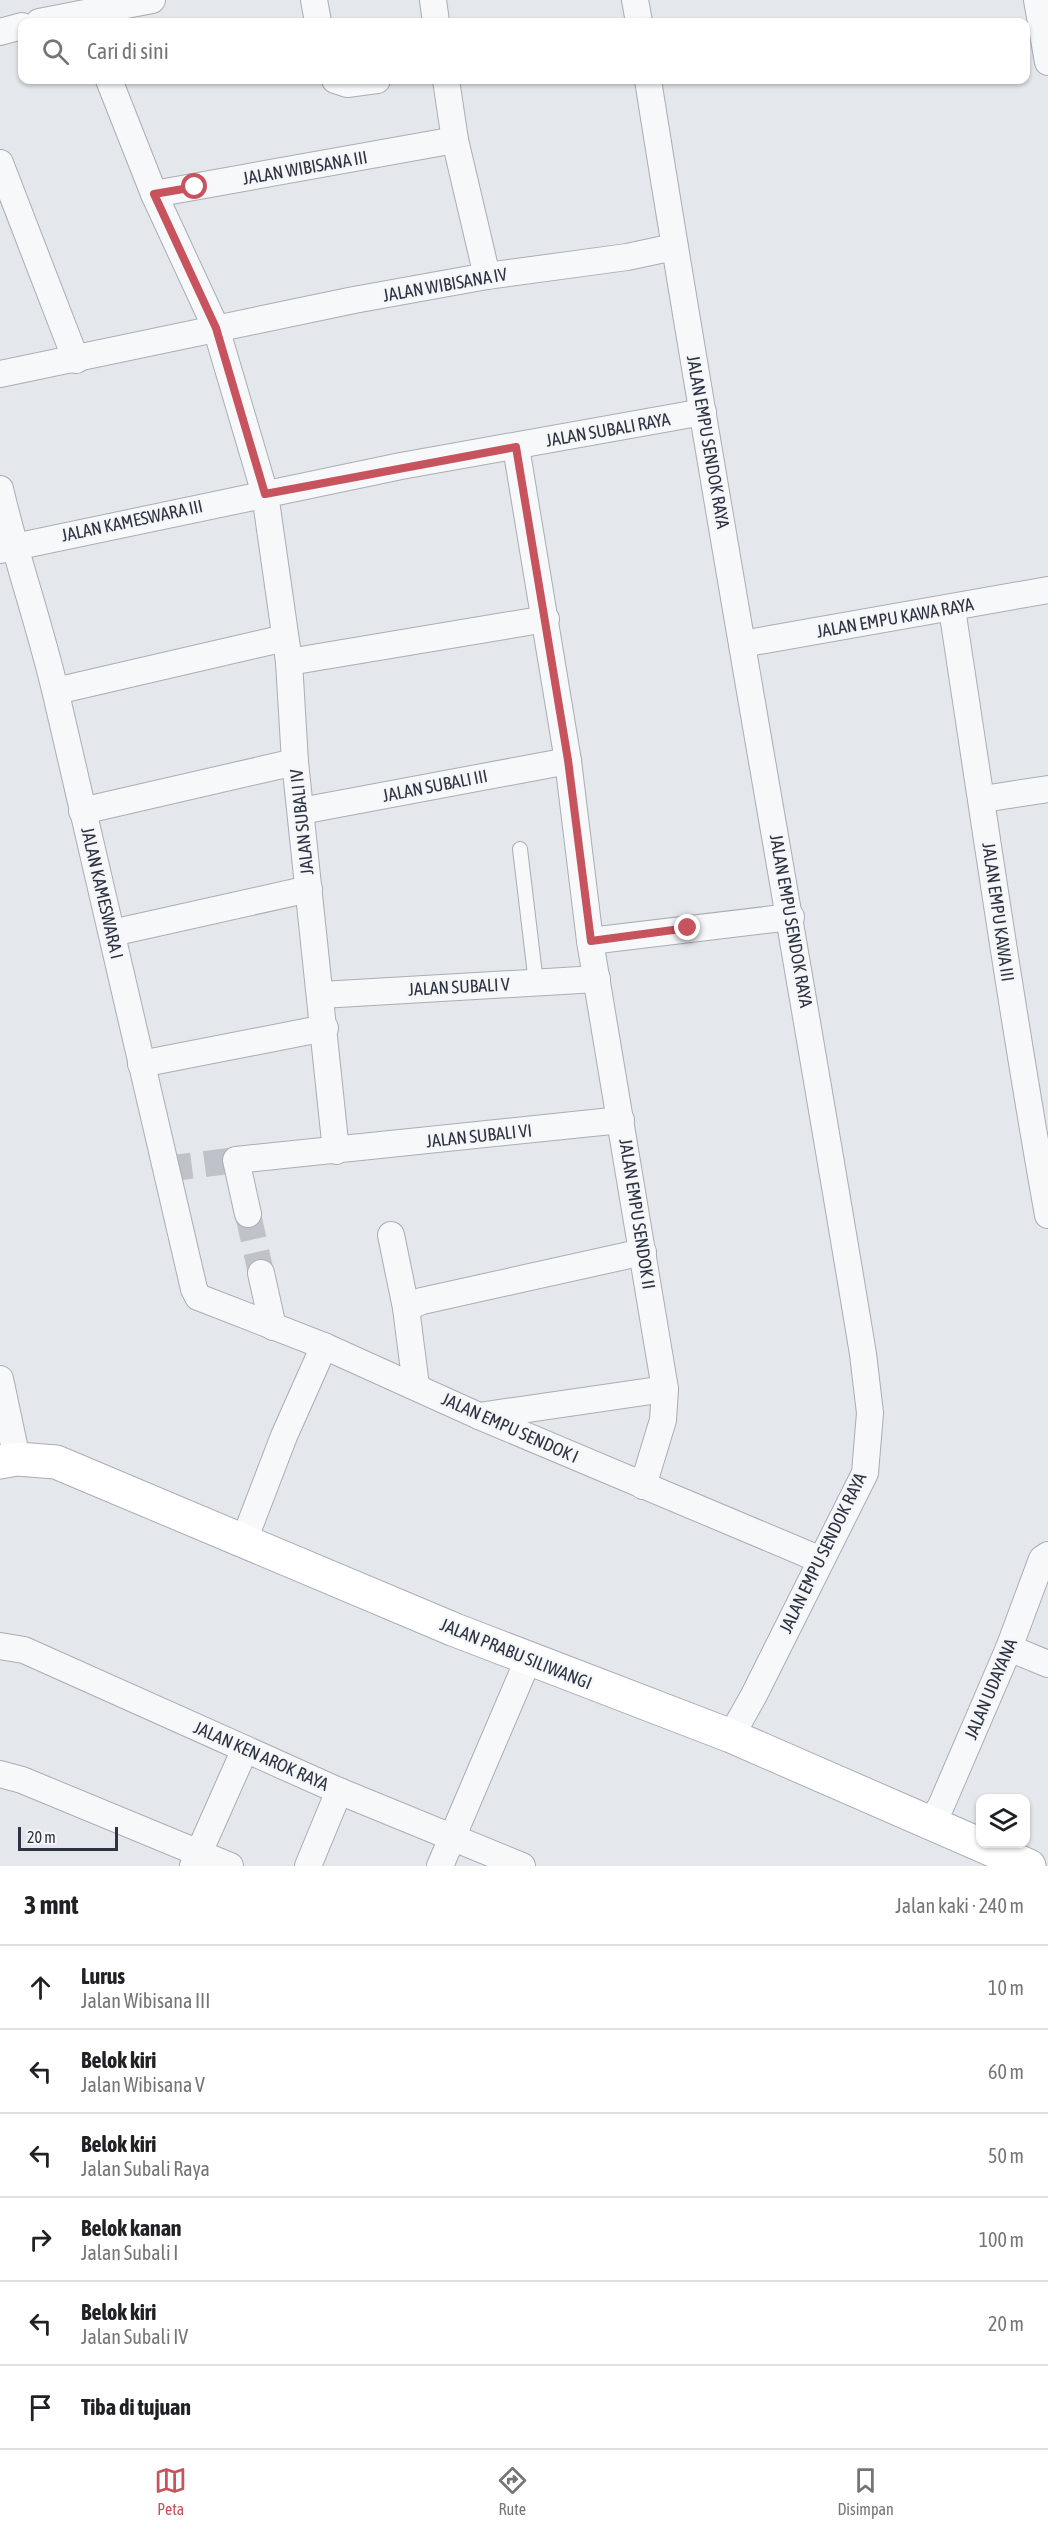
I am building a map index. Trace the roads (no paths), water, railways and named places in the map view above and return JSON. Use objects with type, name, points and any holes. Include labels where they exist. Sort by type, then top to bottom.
[{"type":"street","points":[[55,18],[152,0]]},
{"type":"street","points":[[314,0],[317,18]]},
{"type":"street","points":[[433,0],[435,18]]},
{"type":"street","points":[[635,0],[638,18]]},
{"type":"street","points":[[1037,0],[1048,62]]},
{"type":"street","points":[[0,32],[18,27]]},
{"type":"street","name":"JALAN SUBALI IV","points":[[111,84],[154,194],[216,328],[265,494],[287,650],[295,762],[325,1028],[336,1151]]},
{"type":"street","points":[[447,84],[455,140],[487,276]]},
{"type":"street","name":"JALAN EMPU SENDOK RAYA","points":[[649,84],[674,247],[791,917],[863,1354],[870,1413],[865,1473],[754,1695],[730,1736]]},
{"type":"street","name":"JALAN WIBISANA III","points":[[154,194],[455,140]]},
{"type":"street","points":[[2,178],[75,360]]},
{"type":"street","name":"JALAN WIBISANA IV","points":[[0,374],[75,360],[216,328],[487,276],[627,257],[674,247]]},
{"type":"street","name":"JALAN SUBALI RAYA","points":[[265,494],[703,412]]},
{"type":"street","name":"JALAN EMPU SENDOK II","points":[[516,447],[568,760],[597,979],[665,1389],[663,1420],[643,1486]]},
{"type":"street","name":"JALAN KAMESWARA I","points":[[0,489],[7,548],[56,691],[141,1064],[198,1298]]},
{"type":"street","name":"JALAN KAMESWARA III","points":[[7,548],[265,494]]},
{"type":"street","name":"JALAN EMPU KAWA RAYA","points":[[742,644],[952,609],[1048,590]]},
{"type":"street","name":"JALAN EMPU KAWA III","points":[[952,609],[1010,1000],[1048,1215]]},
{"type":"street","points":[[56,691],[287,650],[546,619]]},
{"type":"street","name":"JALAN SUBALI III","points":[[302,811],[568,760]]},
{"type":"street","points":[[82,811],[295,762]]},
{"type":"street","points":[[982,799],[1048,789]]},
{"type":"street","points":[[112,933],[309,889]]},
{"type":"street","points":[[591,941],[791,917]]},
{"type":"street","name":"JALAN SUBALI V","points":[[321,995],[597,979]]},
{"type":"street","points":[[141,1064],[325,1028]]},
{"type":"street","name":"JALAN SUBALI VI","points":[[248,1214],[236,1160],[621,1120]]},
{"type":"street","points":[[391,1236],[406,1308],[416,1386]]},
{"type":"street","points":[[406,1308],[422,1301],[643,1252]]},
{"type":"street","points":[[261,1273],[273,1327]]},
{"type":"street","name":"JALAN EMPU SENDOK I","points":[[198,1298],[324,1346],[478,1416],[821,1560]]},
{"type":"street","points":[[243,1543],[280,1447],[324,1346]]},
{"type":"street","points":[[0,1379],[8,1461]]},
{"type":"street","points":[[478,1416],[665,1389]]},
{"type":"street","name":"JALAN PRABU SILIWANGI","points":[[8,1461],[56,1462],[243,1543],[528,1660],[730,1736],[1029,1866]]},
{"type":"street","name":"JALAN UDAYANA","points":[[931,1822],[941,1806],[1009,1648],[1042,1559],[1048,1555]]},
{"type":"street","name":"JALAN KEN AROK RAYA","points":[[0,1646],[24,1650],[339,1791],[522,1866]]},
{"type":"street","points":[[1009,1648],[1048,1664]]},
{"type":"street","points":[[440,1866],[528,1660]]},
{"type":"street","points":[[196,1860],[245,1749]]},
{"type":"street","points":[[0,1774],[22,1780],[196,1860],[230,1866]]},
{"type":"street","points":[[308,1866],[339,1791]]},
{"type":"lane","points":[[520,849],[536,982]]},
{"type":"tunnel","points":[[166,1169],[236,1160]]},
{"type":"tunnel","points":[[248,1214],[261,1273]]}]
